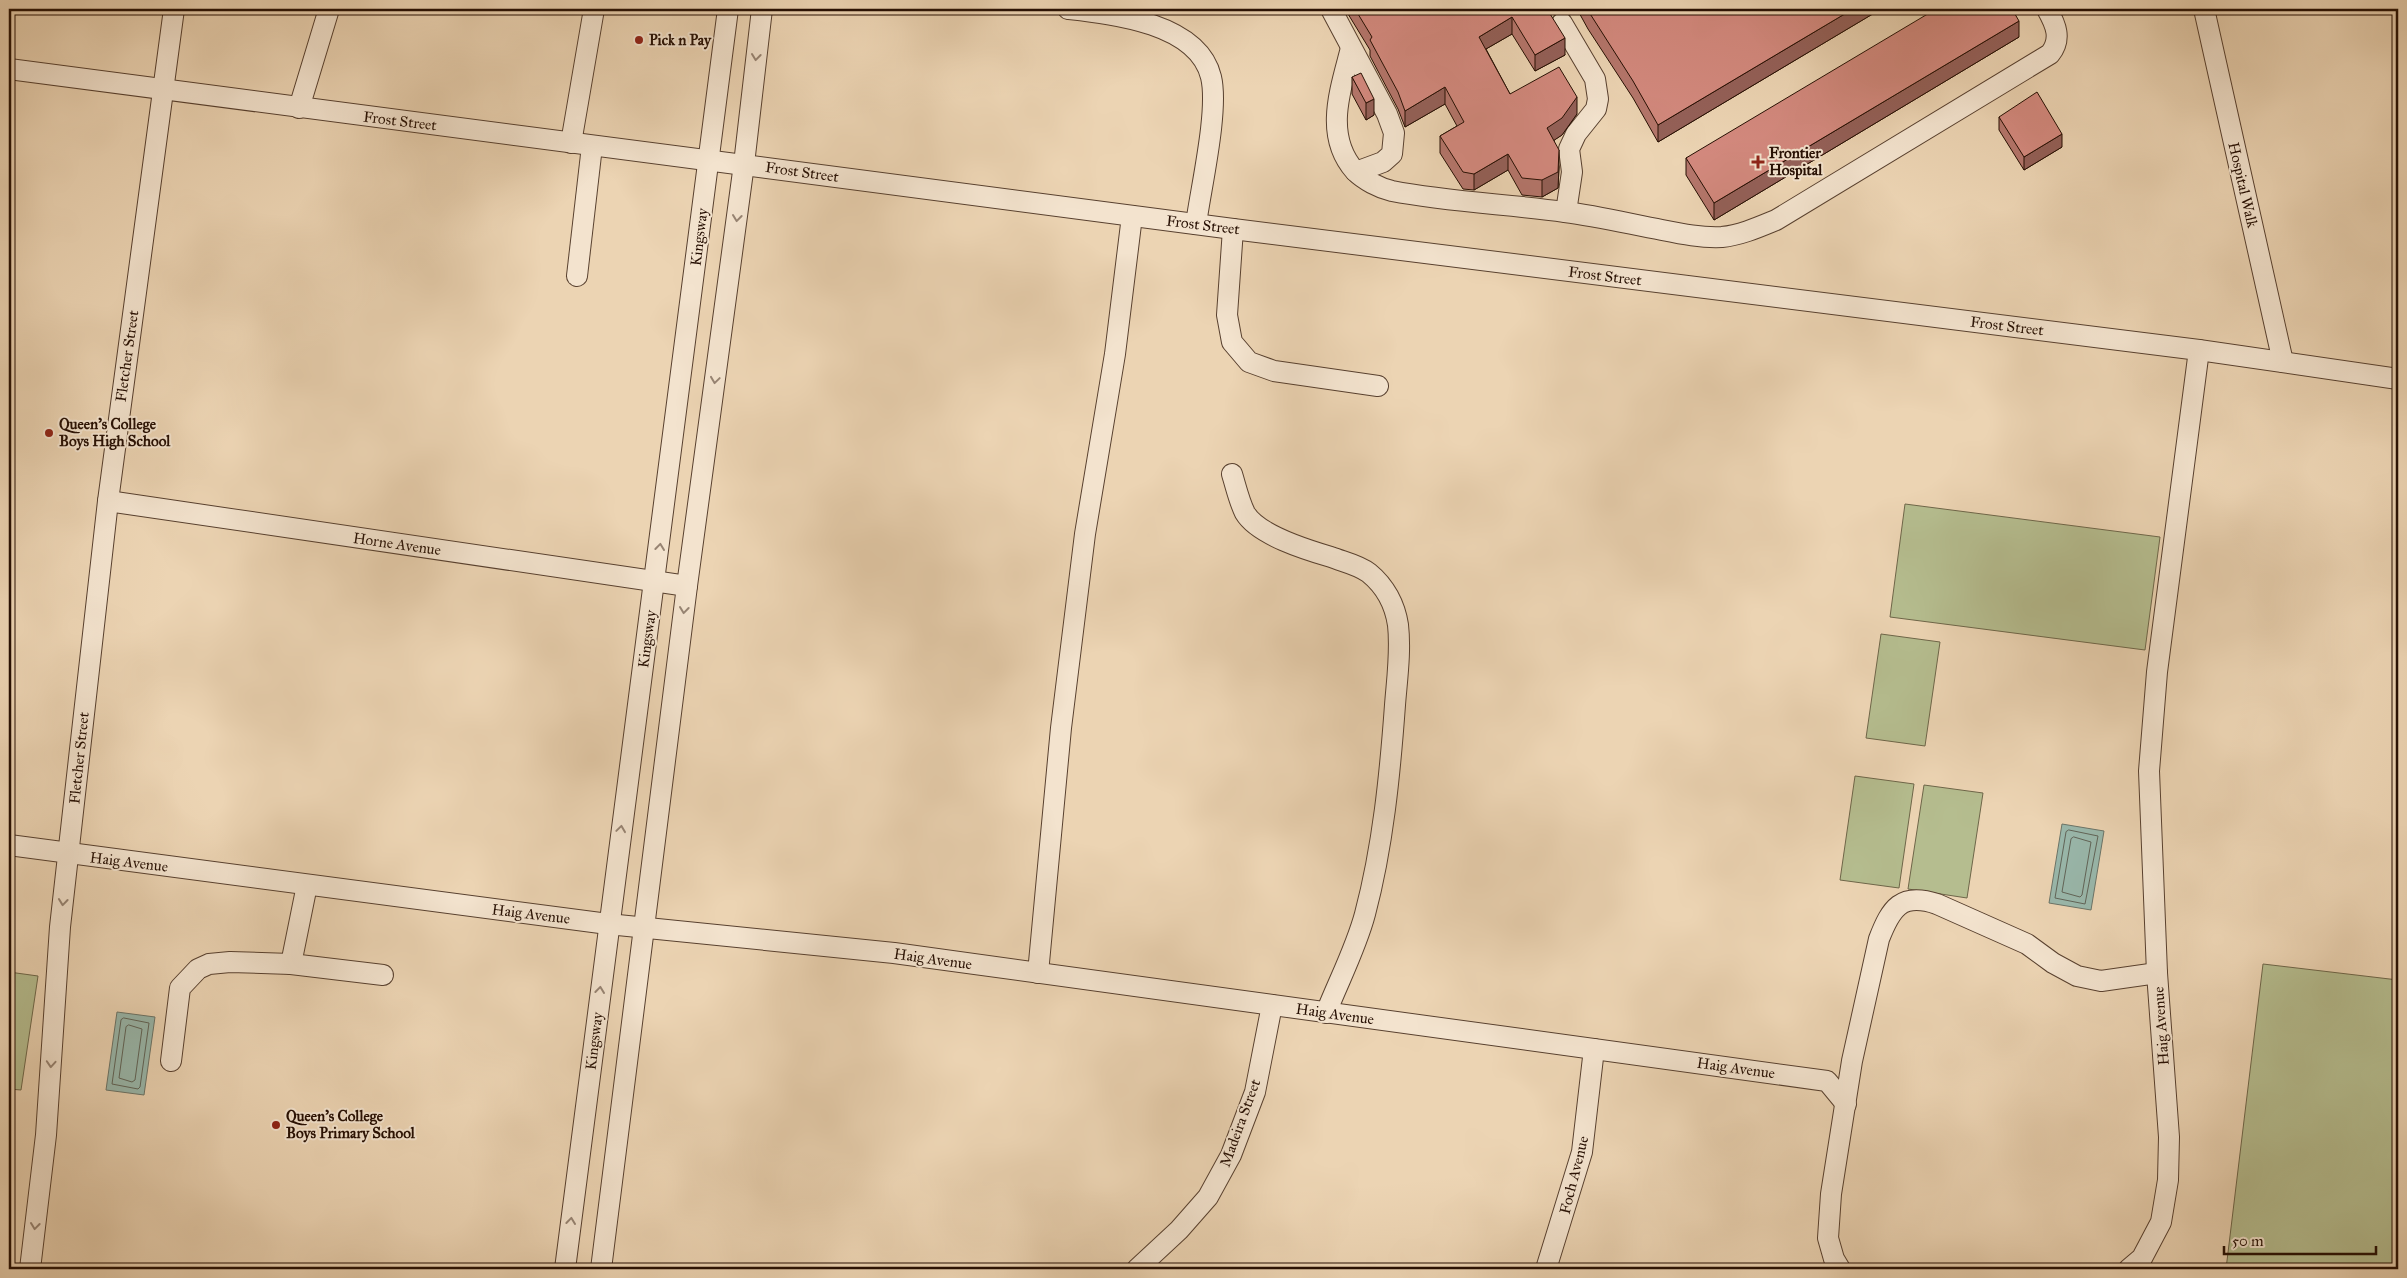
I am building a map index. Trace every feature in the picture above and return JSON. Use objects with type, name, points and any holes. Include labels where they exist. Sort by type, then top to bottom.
[{"type":"street","name":"Fletcher Street","points":[[30,1269],[46,1135],[60,927],[108,502],[174,9]]},
{"type":"street","points":[[299,108],[329,9]]},
{"type":"street","points":[[571,143],[594,9]]},
{"type":"street","name":"Kingsway","points":[[565,1269],[608,924],[655,582],[728,9]]},
{"type":"street","points":[[601,1269],[687,586],[744,164],[762,9]]},
{"type":"street","points":[[1068,9],[1151,24],[1183,40],[1196,49],[1203,60],[1210,76],[1211,120],[1196,224]]},
{"type":"street","points":[[1331,9],[1387,114],[1394,133],[1392,154],[1383,162],[1356,172]]},
{"type":"street","points":[[1351,48],[1335,116],[1341,145],[1347,160],[1356,172],[1372,183],[1390,190],[1482,204],[1566,212],[1695,236],[1723,237],[1749,231],[1776,220],[2050,54],[2057,46],[2058,33],[2047,9]]},
{"type":"street","name":"Hospital Walk","points":[[2204,9],[2282,362]]},
{"type":"street","points":[[1562,23],[1595,79],[1598,99],[1596,109],[1576,134],[1569,149],[1572,172],[1566,212]]},
{"type":"street","name":"Frost Street","points":[[9,69],[164,91],[744,164],[1233,229],[2199,350],[2398,379]]},
{"type":"street","points":[[577,276],[592,146]]},
{"type":"street","points":[[1038,973],[1062,728],[1085,534],[1115,354],[1132,216]]},
{"type":"street","points":[[1233,229],[1227,315],[1232,342],[1249,362],[1274,371],[1378,386]]},
{"type":"street","name":"Haig Avenue","points":[[2129,1269],[2142,1258],[2161,1222],[2168,1180],[2169,1137],[2157,973],[2149,772],[2157,672],[2199,350]]},
{"type":"street","points":[[1232,474],[1246,513],[1253,523],[1266,531],[1311,551],[1368,572],[1386,592],[1393,606],[1398,625],[1398,656],[1391,758],[1377,863],[1364,916],[1326,1013]]},
{"type":"street","name":"Horne Avenue","points":[[108,502],[687,586]]},
{"type":"street","name":"Haig Avenue","points":[[9,846],[608,924],[894,953],[1826,1081]]},
{"type":"street","points":[[291,964],[306,885]]},
{"type":"street","points":[[1840,1269],[1834,1259],[1828,1238],[1831,1194],[1852,1060],[1879,939],[1885,924],[1896,907],[1902,902],[1921,900],[1937,904],[2027,944],[2053,963],[2077,976],[2101,981],[2157,973]]},
{"type":"street","points":[[171,1061],[180,988],[198,969],[209,964],[230,962],[291,964],[384,975]]},
{"type":"street","name":"Madeira Street","points":[[1136,1269],[1179,1230],[1208,1197],[1231,1155],[1255,1092],[1272,1005]]},
{"type":"street","name":"Foch Avenue","points":[[1546,1269],[1582,1152],[1594,1049]]},
{"type":"street","points":[[1846,1104],[1826,1081],[1852,1060]]},
{"type":"green space","points":[[1905,504],[2160,537],[2145,650],[1890,617]]},
{"type":"green space","points":[[1881,634],[1940,642],[1925,746],[1866,738]]},
{"type":"green space","points":[[1855,776],[1914,784],[1899,888],[1840,880]]},
{"type":"green space","points":[[1924,785],[1983,793],[1967,898],[1908,889]]},
{"type":"green space","points":[[2263,964],[2398,980],[2398,1269],[2226,1269]]},
{"type":"green space","points":[[9,972],[38,976],[21,1090],[9,1089]]},
{"type":"water","points":[[2062,824],[2104,831],[2091,910],[2049,903]]},
{"type":"water","points":[[117,1012],[155,1017],[144,1095],[106,1090]]},
{"type":"building","points":[[1355,9],[1547,9],[1565,38],[1535,55],[1512,17],[1479,37],[1510,94],[1559,67],[1577,97],[1562,118],[1547,128],[1559,150],[1558,172],[1542,180],[1522,178],[1508,154],[1474,174],[1463,172],[1440,136],[1464,122],[1445,87],[1405,111],[1398,92],[1370,40],[1372,37]]},
{"type":"building","points":[[1587,9],[1853,9],[1658,125],[1633,81]]},
{"type":"building","points":[[1936,9],[2012,9],[2019,21],[1714,203],[1686,158]]},
{"type":"building","points":[[1361,73],[1374,99],[1366,103],[1352,77]]},
{"type":"building","points":[[2037,92],[2062,134],[2024,157],[1999,117]]},
{"type":"place","name":"Pick n Pay","points":[[639,40]]},
{"type":"place","name":"Frontier Hospital","points":[[1758,162]]},
{"type":"place","name":"Queen's College Boys High School","points":[[49,433]]},
{"type":"place","name":"Queen's College Boys Primary School","points":[[276,1125]]}]
